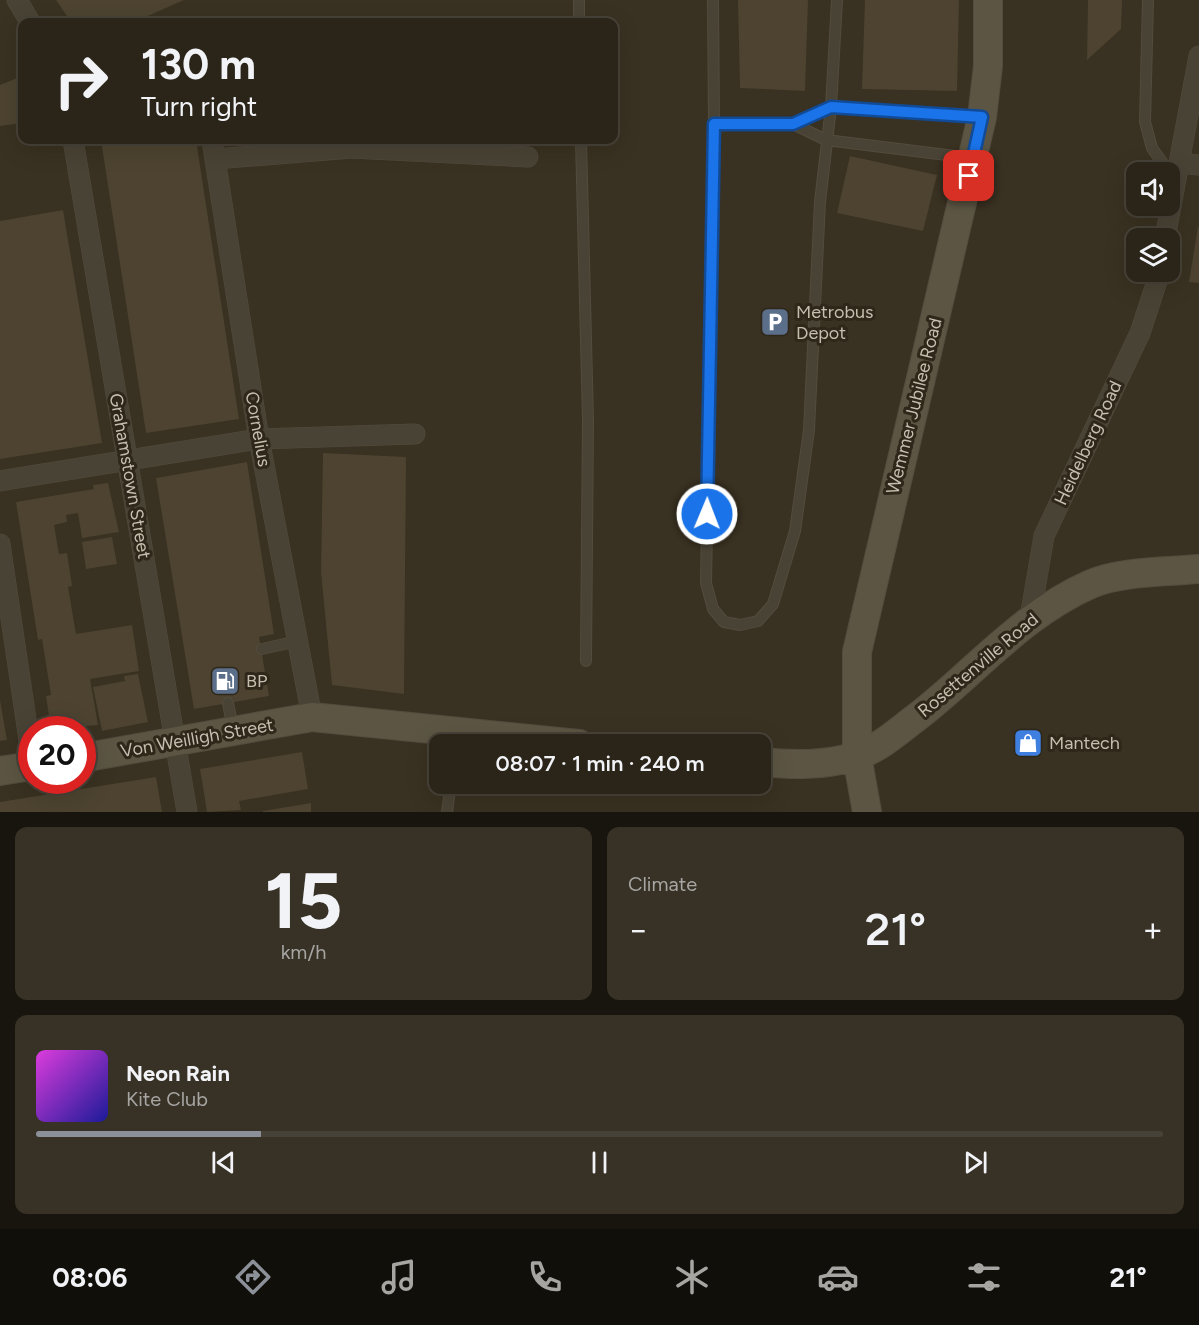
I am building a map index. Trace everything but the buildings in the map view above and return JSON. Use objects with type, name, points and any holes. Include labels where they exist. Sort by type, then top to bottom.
[{"type":"main road","name":"Wemmer Jubilee Road","points":[[867,812],[857,756],[855,703],[857,652],[861,626],[982,117],[988,66],[988,0]]},
{"type":"main road","name":"Rosettenville Road","points":[[771,762],[821,763],[857,756],[888,739],[938,701],[1030,618],[1092,583],[1116,577],[1199,569]]},
{"type":"main road","name":"Von Weilligh Street","points":[[96,756],[312,717]]},
{"type":"main road","points":[[312,717],[430,734]]},
{"type":"main road","points":[[0,771],[18,768]]},
{"type":"street","points":[[16,0],[27,18]]},
{"type":"street","points":[[1175,162],[1199,56]]},
{"type":"street","name":"Grahamstown Street","points":[[74,144],[186,812]]},
{"type":"street","points":[[214,149],[352,148],[528,157]]},
{"type":"street","name":"Cornelius","points":[[214,149],[260,439],[312,717]]},
{"type":"street","points":[[1180,171],[1199,165]]},
{"type":"street","name":"Heidelberg Road","points":[[1030,618],[1044,536],[1140,333],[1157,282]]},
{"type":"street","points":[[0,481],[260,439],[416,434]]},
{"type":"street","points":[[0,544],[25,716]]},
{"type":"lane","points":[[579,0],[579,18]]},
{"type":"lane","points":[[713,0],[714,124],[706,583],[713,609],[724,622],[740,625],[758,621],[773,604],[795,531],[809,430],[820,202],[831,107],[837,0]]},
{"type":"lane","points":[[1148,0],[1144,122],[1152,148],[1164,162]]},
{"type":"lane","points":[[714,124],[793,124],[831,107],[982,117]]},
{"type":"lane","points":[[793,124],[826,140],[973,159]]},
{"type":"lane","points":[[580,144],[588,420],[586,661]]},
{"type":"lane","points":[[262,649],[298,641]]},
{"type":"lane","points":[[228,703],[234,732]]},
{"type":"lane","points":[[447,812],[449,794]]},
{"type":"place","name":"Metrobus Depot","points":[[775,322]]},
{"type":"place","name":"BP","points":[[225,681]]},
{"type":"place","name":"Mantech","points":[[1028,743]]},
{"type":"route","points":[[707,514],[714,124],[793,124],[831,107],[982,117],[969,176]]}]
